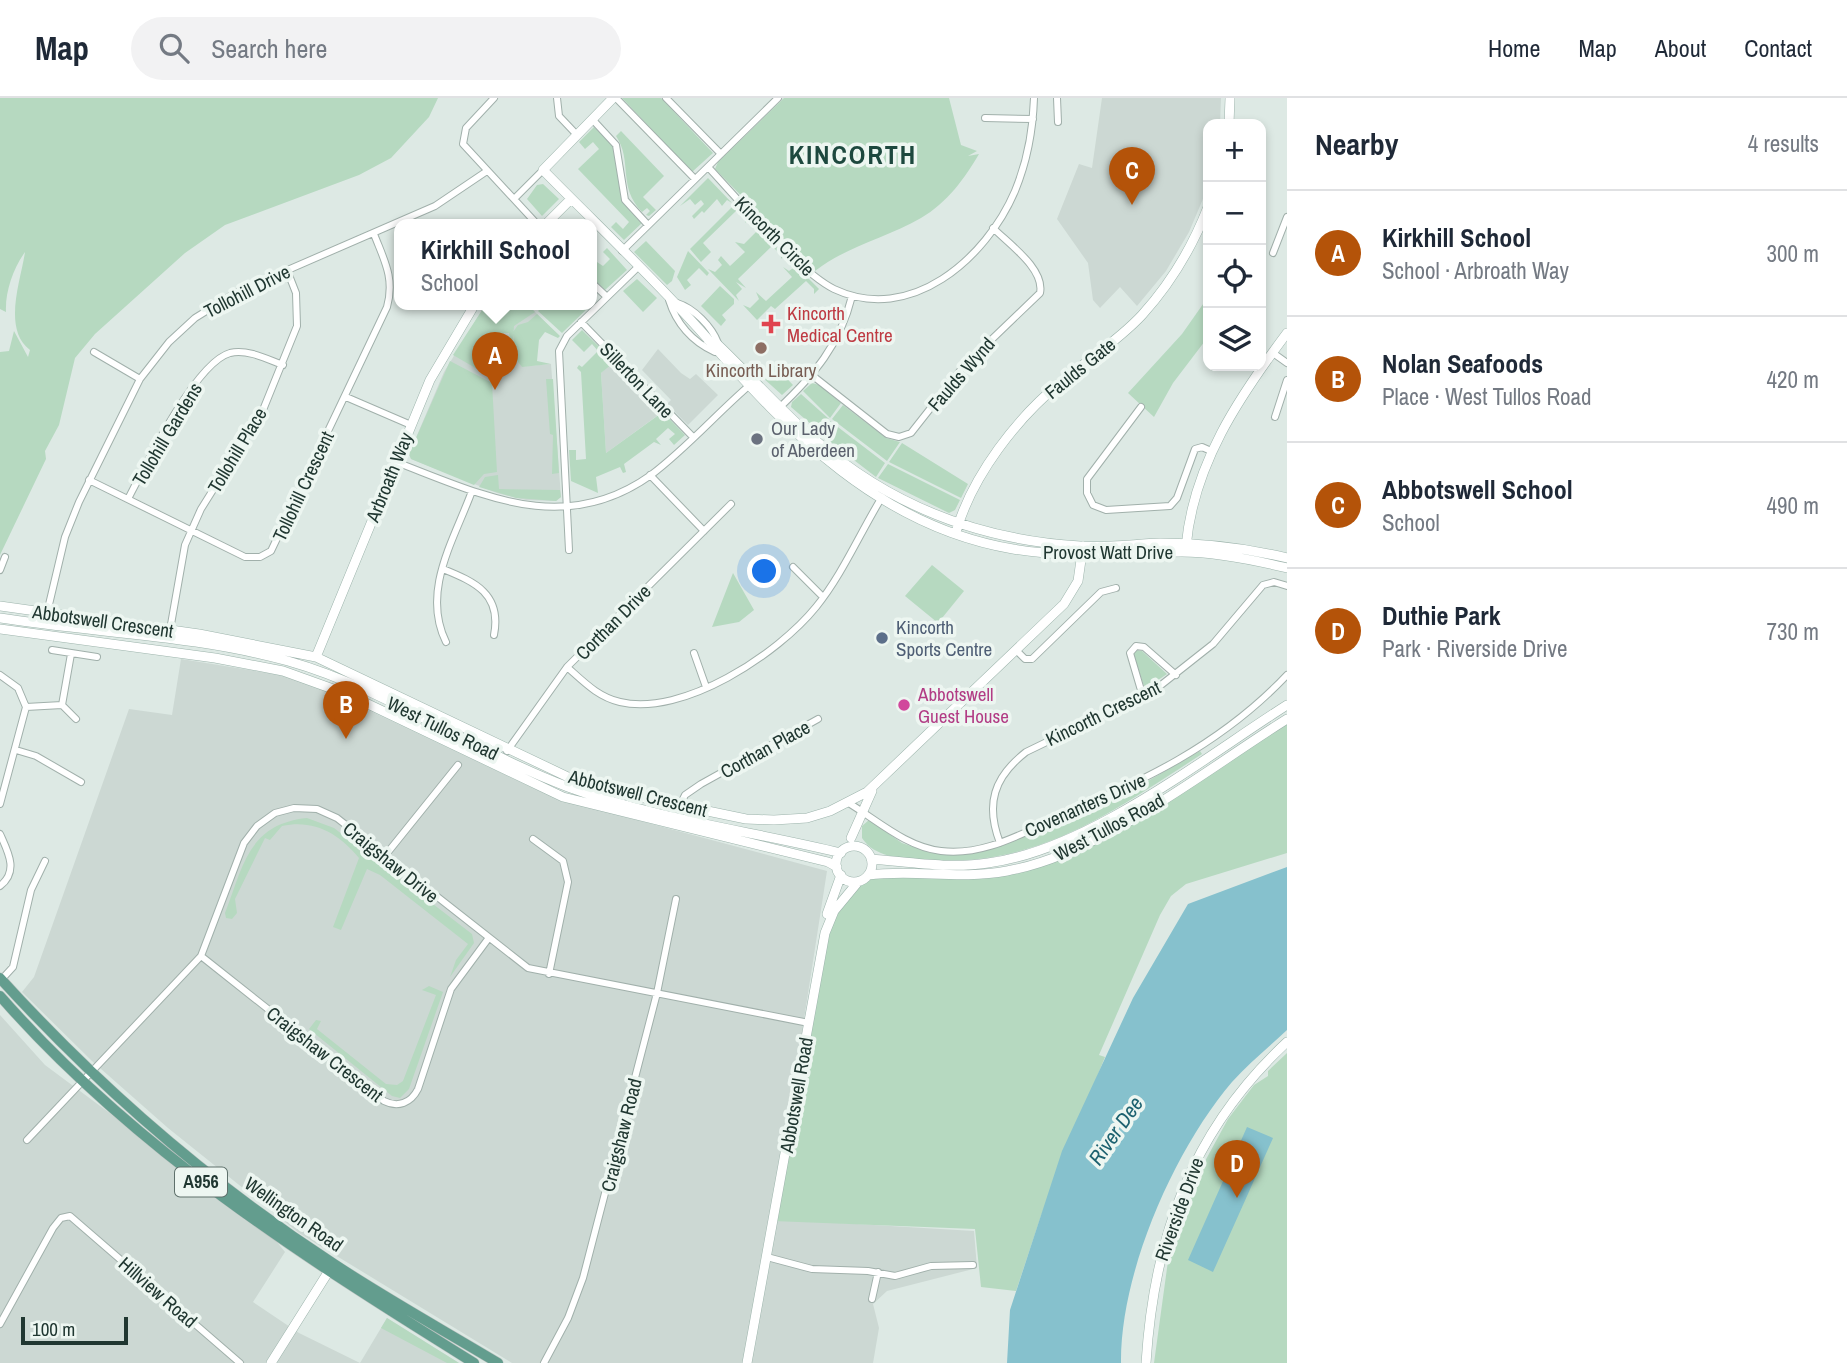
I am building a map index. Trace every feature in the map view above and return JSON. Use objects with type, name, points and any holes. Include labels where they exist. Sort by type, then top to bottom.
[{"type":"main road","name":"Wellington Road","points":[[1,979],[88,1077]]},
{"type":"main road","name":"Wellington Road","points":[[0,996],[88,1077],[330,1268],[474,1363]]},
{"type":"main road","name":"Wellington Road","points":[[330,1268],[498,1363]]},
{"type":"street","points":[[494,98],[466,128],[463,144],[532,219]]},
{"type":"street","points":[[556,98],[559,116],[577,135]]},
{"type":"street","points":[[514,199],[615,98],[695,179]]},
{"type":"street","points":[[666,98],[721,154]]},
{"type":"street","points":[[622,251],[778,98]]},
{"type":"street","name":"Kincorth Circle","points":[[708,167],[813,275],[852,296],[884,299],[929,288],[968,259],[993,228],[1014,192],[1028,150],[1034,98]]},
{"type":"street","points":[[1057,98],[1058,122]]},
{"type":"street","points":[[1229,119],[1230,98]]},
{"type":"street","points":[[985,118],[1033,119]]},
{"type":"street","points":[[592,119],[616,145],[625,200],[648,225]]},
{"type":"street","name":"Provost Watt Drive","points":[[543,170],[591,219]]},
{"type":"street","name":"Tollohill Drive","points":[[407,219],[435,206],[487,172]]},
{"type":"street","points":[[551,219],[571,199]]},
{"type":"street","points":[[1273,253],[1287,217]]},
{"type":"street","name":"Faulds Gate","points":[[957,528],[979,481],[1026,416],[1053,389],[1141,317],[1176,275],[1203,218]]},
{"type":"street","name":"Tollohill Drive","points":[[47,613],[65,537],[89,480],[140,379],[169,342],[195,318],[237,292],[394,225]]},
{"type":"street","name":"Provost Watt Drive","points":[[597,226],[778,410],[882,496],[957,528],[1083,551],[1186,548],[1248,550],[1287,558]]},
{"type":"street","name":"Faulds Wynd","points":[[813,376],[887,434],[899,437],[911,433],[963,368],[1040,293],[1037,274],[993,228]]},
{"type":"street","name":"Tollohill Crescent","points":[[89,480],[245,557],[260,557],[271,551],[346,397],[390,297],[390,270],[374,234]]},
{"type":"street","points":[[597,307],[638,268]]},
{"type":"street","name":"Tollohill Place","points":[[170,630],[177,574],[191,531],[209,496],[244,445],[283,365],[297,326],[296,293],[287,270]]},
{"type":"street","points":[[597,288],[607,297]]},
{"type":"street","points":[[778,410],[813,376],[838,339],[852,296]]},
{"type":"street","points":[[669,300],[687,306],[715,334],[718,349],[702,346],[675,318],[669,300]]},
{"type":"street","name":"Arbroath Way","points":[[316,657],[411,425],[442,358],[471,310]]},
{"type":"street","points":[[569,550],[558,355],[564,339],[593,310]]},
{"type":"street","name":"Sillerton Lane","points":[[581,322],[693,437]]},
{"type":"street","points":[[1186,548],[1195,497],[1211,451],[1222,429],[1287,333]]},
{"type":"street","points":[[94,352],[140,379]]},
{"type":"street","name":"Tollohill Gardens","points":[[128,499],[173,417],[217,359],[234,352],[244,352],[283,365]]},
{"type":"street","points":[[1273,353],[1287,363]]},
{"type":"street","points":[[1275,417],[1287,380]]},
{"type":"street","points":[[396,461],[472,491],[520,506],[566,506],[610,496],[650,475],[751,384]]},
{"type":"street","points":[[346,397],[411,425]]},
{"type":"street","points":[[1141,407],[1087,479],[1087,493],[1093,505],[1106,510],[1170,506],[1177,498],[1195,449],[1202,447],[1211,451]]},
{"type":"street","points":[[650,475],[704,531]]},
{"type":"street","points":[[446,642],[436,620],[434,599],[472,491]]},
{"type":"street","points":[[567,667],[593,690],[623,703],[658,702],[706,687],[764,654],[798,626],[823,597],[882,496]]},
{"type":"street","name":"Corthan Drive","points":[[507,751],[567,667],[731,504]]},
{"type":"street","name":"Provost Watt Drive","points":[[1186,548],[1287,568]]},
{"type":"street","name":"Abbotswell Crescent","points":[[0,606],[170,630],[316,657],[507,751],[570,778],[680,805],[746,818],[774,820],[807,818],[847,802],[877,784],[1071,596],[1079,581],[1083,551]]},
{"type":"street","points":[[0,570],[5,557]]},
{"type":"street","points":[[793,567],[823,597]]},
{"type":"street","points":[[443,569],[475,582],[489,596],[495,612],[494,635]]},
{"type":"street","name":"Kincorth Crescent","points":[[1000,843],[991,812],[992,798],[1009,765],[1026,752],[1143,697],[1176,675],[1213,644],[1263,585],[1274,582],[1287,586]]},
{"type":"street","points":[[1016,650],[1025,659],[1032,659],[1101,592],[1116,588]]},
{"type":"street","name":"West Tullos Road","points":[[0,618],[218,647],[288,661],[354,685],[542,776],[586,793],[841,853]]},
{"type":"street","name":"West Tullos Road","points":[[0,629],[215,657],[283,671],[347,694],[563,797],[828,862],[839,871]]},
{"type":"street","points":[[1143,697],[1130,653],[1136,646],[1144,647],[1176,675]]},
{"type":"street","points":[[52,650],[97,657]]},
{"type":"street","points":[[694,653],[706,687]]},
{"type":"street","points":[[62,705],[71,654]]},
{"type":"street","points":[[0,675],[18,688],[26,707],[0,804]]},
{"type":"street","name":"Covenanters Drive","points":[[847,802],[902,838],[928,849],[968,852],[1000,843],[1178,763],[1234,723],[1287,675]]},
{"type":"street","points":[[26,707],[62,705],[76,719]]},
{"type":"street","name":"West Tullos Road","points":[[871,859],[954,866],[1020,857],[1053,846],[1115,814],[1287,705]]},
{"type":"street","name":"Corthan Place","points":[[680,805],[685,796],[701,784],[818,719]]},
{"type":"street","name":"West Tullos Road","points":[[868,875],[974,876],[1021,868],[1056,857],[1121,824],[1287,719]]},
{"type":"street","points":[[16,750],[36,757],[81,782]]},
{"type":"street","points":[[384,857],[458,765]]},
{"type":"street","name":"Abbotswell Crescent","points":[[851,838],[877,784]]},
{"type":"street","name":"Craigshaw Drive","points":[[27,1140],[201,956],[246,838],[262,821],[275,813],[305,807],[328,813],[520,964],[549,974],[809,1023]]},
{"type":"street","name":"Abbotswell Crescent","points":[[862,811],[858,831],[863,848]]},
{"type":"street","points":[[0,834],[12,864],[9,876],[0,886]]},
{"type":"street","points":[[533,839],[563,861],[568,883],[549,974]]},
{"type":"street","points":[[851,847],[863,848],[871,859],[868,875],[858,881],[834,911],[825,933],[841,853],[851,847]]},
{"type":"street","points":[[1,979],[15,964],[31,890],[45,861]]},
{"type":"street","points":[[839,871],[858,881]]},
{"type":"street","name":"Craigshaw Road","points":[[544,1363],[568,1318],[583,1278],[657,993],[676,899]]},
{"type":"street","name":"Abbotswell Road","points":[[747,1363],[825,933]]},
{"type":"street","name":"Craigshaw Crescent","points":[[201,956],[384,1101],[400,1105],[410,1100],[418,1089],[453,987],[488,939]]},
{"type":"street","name":"Riverside Drive","points":[[1146,1363],[1157,1270],[1190,1171],[1229,1106],[1255,1073],[1287,1042]]},
{"type":"street","name":"Hillview Road","points":[[0,1324],[57,1221],[65,1216],[77,1220],[240,1363]]},
{"type":"street","points":[[767,1257],[812,1269],[878,1272],[895,1276],[931,1266],[973,1265]]},
{"type":"street","points":[[271,1363],[330,1268]]},
{"type":"street","points":[[872,1299],[878,1272]]},
{"type":"shaded area","points":[[1102,98],[1221,98],[1220,119],[1203,119],[1203,199],[1189,232],[1166,271],[1137,306],[1120,287],[1100,308],[1093,300],[1088,263],[1057,219],[1079,164],[1092,168]]},
{"type":"shaded area","points":[[482,310],[533,310],[548,325],[527,339],[528,366],[551,364],[561,497],[556,501],[526,500],[497,493],[411,459],[409,454],[444,372]]},
{"type":"shaded area","points":[[658,349],[681,373],[690,379],[696,374],[718,395],[688,425],[667,404],[671,400],[642,370]]},
{"type":"shaded area","points":[[612,363],[661,413],[606,453],[601,373]]},
{"type":"shaded area","points":[[181,659],[280,675],[324,689],[533,788],[592,808],[827,871],[773,1219],[974,1231],[977,1268],[887,1291],[873,1304],[879,1328],[873,1363],[512,1363],[299,1233],[168,1128],[92,1061],[22,992],[34,977],[129,709],[172,715]]},
{"type":"shaded area","points":[[0,1015],[45,1065],[268,1231],[285,1252],[253,1302],[299,1333],[360,1363],[0,1363]]},
{"type":"shaded area","points":[[387,1318],[459,1363],[360,1363]]},
{"type":"green space","points":[[0,98],[438,98],[429,117],[391,158],[359,175],[225,225],[185,253],[95,334],[75,358],[59,425],[45,451],[46,459],[0,555],[0,352],[9,351],[14,331],[28,357],[30,350],[17,330],[15,317],[17,290],[25,252],[11,281],[6,312],[0,309]]},
{"type":"green space","points":[[622,98],[661,98],[713,153],[692,172]]},
{"type":"green space","points":[[784,98],[949,98],[961,145],[977,151],[968,156],[979,154],[954,189],[930,212],[908,225],[840,255],[815,271],[715,169],[718,162]]},
{"type":"green space","points":[[594,127],[614,146],[622,193],[642,223],[624,240],[611,227],[616,222],[623,229],[629,222],[578,169],[599,149],[593,142],[585,149],[579,142]]},
{"type":"green space","points":[[621,131],[664,176],[643,197],[656,210],[649,216],[646,215],[650,211],[647,208],[642,212],[630,193],[624,155],[616,136]]},
{"type":"green space","points":[[708,178],[732,203],[727,200],[722,206],[717,199],[694,219],[692,216],[704,204],[701,200],[695,205],[690,199],[680,206]]},
{"type":"green space","points":[[543,184],[559,199],[542,216],[527,199],[537,185]]},
{"type":"green space","points":[[735,204],[749,219],[745,223],[746,219],[737,210],[703,243],[711,252],[701,262],[690,249]]},
{"type":"green space","points":[[754,224],[784,255],[781,259],[781,255],[772,246],[738,279],[746,288],[736,282],[742,289],[736,295],[739,301],[708,269],[715,272],[722,265],[718,260],[721,256],[730,266],[745,252],[735,242],[744,244],[757,231]]},
{"type":"green space","points":[[646,241],[675,271],[672,281],[667,285],[634,252]]},
{"type":"green space","points":[[607,248],[627,270],[605,290],[597,283],[597,262],[603,266],[610,259],[603,252]]},
{"type":"green space","points":[[688,251],[709,273],[707,276],[699,268],[687,280],[691,285],[685,290],[677,277]]},
{"type":"green space","points":[[789,259],[819,289],[814,294],[814,289],[806,281],[775,309],[771,306],[757,320],[743,305],[750,308],[759,299],[756,292],[766,301],[792,277],[783,267],[789,271],[793,268]]},
{"type":"green space","points":[[637,279],[657,298],[643,312],[623,291]]},
{"type":"green space","points":[[720,286],[734,299],[734,304],[722,315],[726,320],[721,326],[701,306]]},
{"type":"green space","points":[[1203,304],[1203,344],[1173,383],[1154,417],[1128,393],[1182,334]]},
{"type":"green space","points":[[482,310],[535,312],[514,326],[512,349],[509,333],[490,333],[492,357],[487,367],[491,369],[491,377],[453,355]]},
{"type":"green space","points":[[539,310],[586,310],[562,333]]},
{"type":"green space","points":[[537,314],[560,336],[558,338],[545,332],[539,340],[537,361],[551,364],[522,367],[515,358],[513,332],[518,325],[528,322]]},
{"type":"green space","points":[[582,330],[632,379],[631,382],[612,364],[601,373],[606,453],[660,414],[653,402],[685,435],[674,445],[669,439],[675,434],[668,428],[656,439],[661,445],[654,442],[624,464],[626,472],[623,473],[620,467],[596,477],[598,493],[571,481],[569,450],[576,450],[576,460],[586,459],[581,372],[577,368],[579,365],[582,367],[598,351],[592,344],[584,352],[572,340]]},
{"type":"green space","points":[[450,361],[492,383],[497,472],[484,474],[474,485],[411,459],[409,454]]},
{"type":"green space","points":[[773,364],[793,385],[782,395],[761,376]]},
{"type":"green space","points":[[546,379],[553,379],[559,473],[552,474],[553,435],[550,434]]},
{"type":"green space","points":[[812,383],[819,385],[841,403],[830,418],[803,391]]},
{"type":"green space","points":[[801,394],[829,419],[819,431],[791,407],[792,402]]},
{"type":"green space","points":[[843,405],[886,438],[900,442],[887,461],[832,419]]},
{"type":"green space","points":[[830,421],[885,463],[876,477],[820,434]]},
{"type":"green space","points":[[902,443],[968,484],[961,498],[889,462]]},
{"type":"green space","points":[[888,464],[960,500],[955,510],[949,513],[878,478]]},
{"type":"green space","points":[[498,475],[499,489],[560,490],[561,497],[556,501],[516,498],[479,487],[485,477]]},
{"type":"green space","points":[[932,565],[964,591],[938,623],[905,596]]},
{"type":"green space","points":[[733,573],[754,610],[739,622],[712,627]]},
{"type":"green space","points":[[1135,650],[1142,651],[1167,674],[1145,689],[1133,653]]},
{"type":"green space","points":[[1287,719],[1287,853],[1186,884],[1171,896],[1160,915],[1099,1055],[1105,1057],[1041,1216],[1016,1291],[981,1287],[975,1229],[773,1221],[829,921],[858,882],[868,875],[1021,868],[1120,824]]},
{"type":"green space","points":[[1200,751],[1202,754],[1135,797],[1070,833],[1000,856],[962,860],[904,858],[880,853],[862,838],[862,826],[869,820],[902,843],[931,853],[978,853],[1148,781]]},
{"type":"green space","points":[[307,818],[334,828],[472,934],[474,943],[450,977],[456,960],[468,944],[380,875],[367,869],[341,930],[333,927],[359,858],[335,835],[316,827],[294,824],[282,826],[270,840],[265,838],[235,899],[237,913],[232,919],[226,918],[225,913],[243,864],[251,850],[272,829],[287,822]]},
{"type":"green space","points":[[429,986],[443,992],[409,1089],[400,1098],[392,1096],[309,1029],[316,1020],[321,1021],[317,1029],[386,1084],[397,1085],[403,1081],[436,995],[422,990]]},
{"type":"green space","points":[[1287,1053],[1287,1363],[1154,1363],[1168,1261],[1192,1185],[1228,1119],[1254,1085],[1268,1076],[1268,1071]]},
{"type":"green space","points":[[387,1318],[459,1363],[447,1363],[381,1328]]},
{"type":"water","name":"River Dee","points":[[1287,867],[1287,1030],[1232,1082],[1190,1142],[1171,1177],[1140,1252],[1123,1328],[1121,1363],[1007,1363],[1010,1310],[1062,1151],[1133,998],[1188,904]]},
{"type":"water","points":[[1247,1127],[1273,1138],[1213,1272],[1188,1260]]},
{"type":"place","name":"Abbotswell School","points":[[1132,205]]},
{"type":"place","name":"Kincorth Medical Centre","points":[[771,324]]},
{"type":"place","name":"Kincorth Library","points":[[761,348]]},
{"type":"place","name":"Kirkhill School","points":[[495,390]]},
{"type":"place","name":"Our Lady of Aberdeen","points":[[757,439]]},
{"type":"place","name":"Kincorth Sports Centre","points":[[882,638]]},
{"type":"place","name":"Abbotswell Guest House","points":[[904,705]]},
{"type":"place","name":"Nolan Seafoods","points":[[346,739]]},
{"type":"place","name":"Duthie Park","points":[[1237,1198]]},
{"type":"district","name":"KINCORTH","points":[[853,155]]}]
